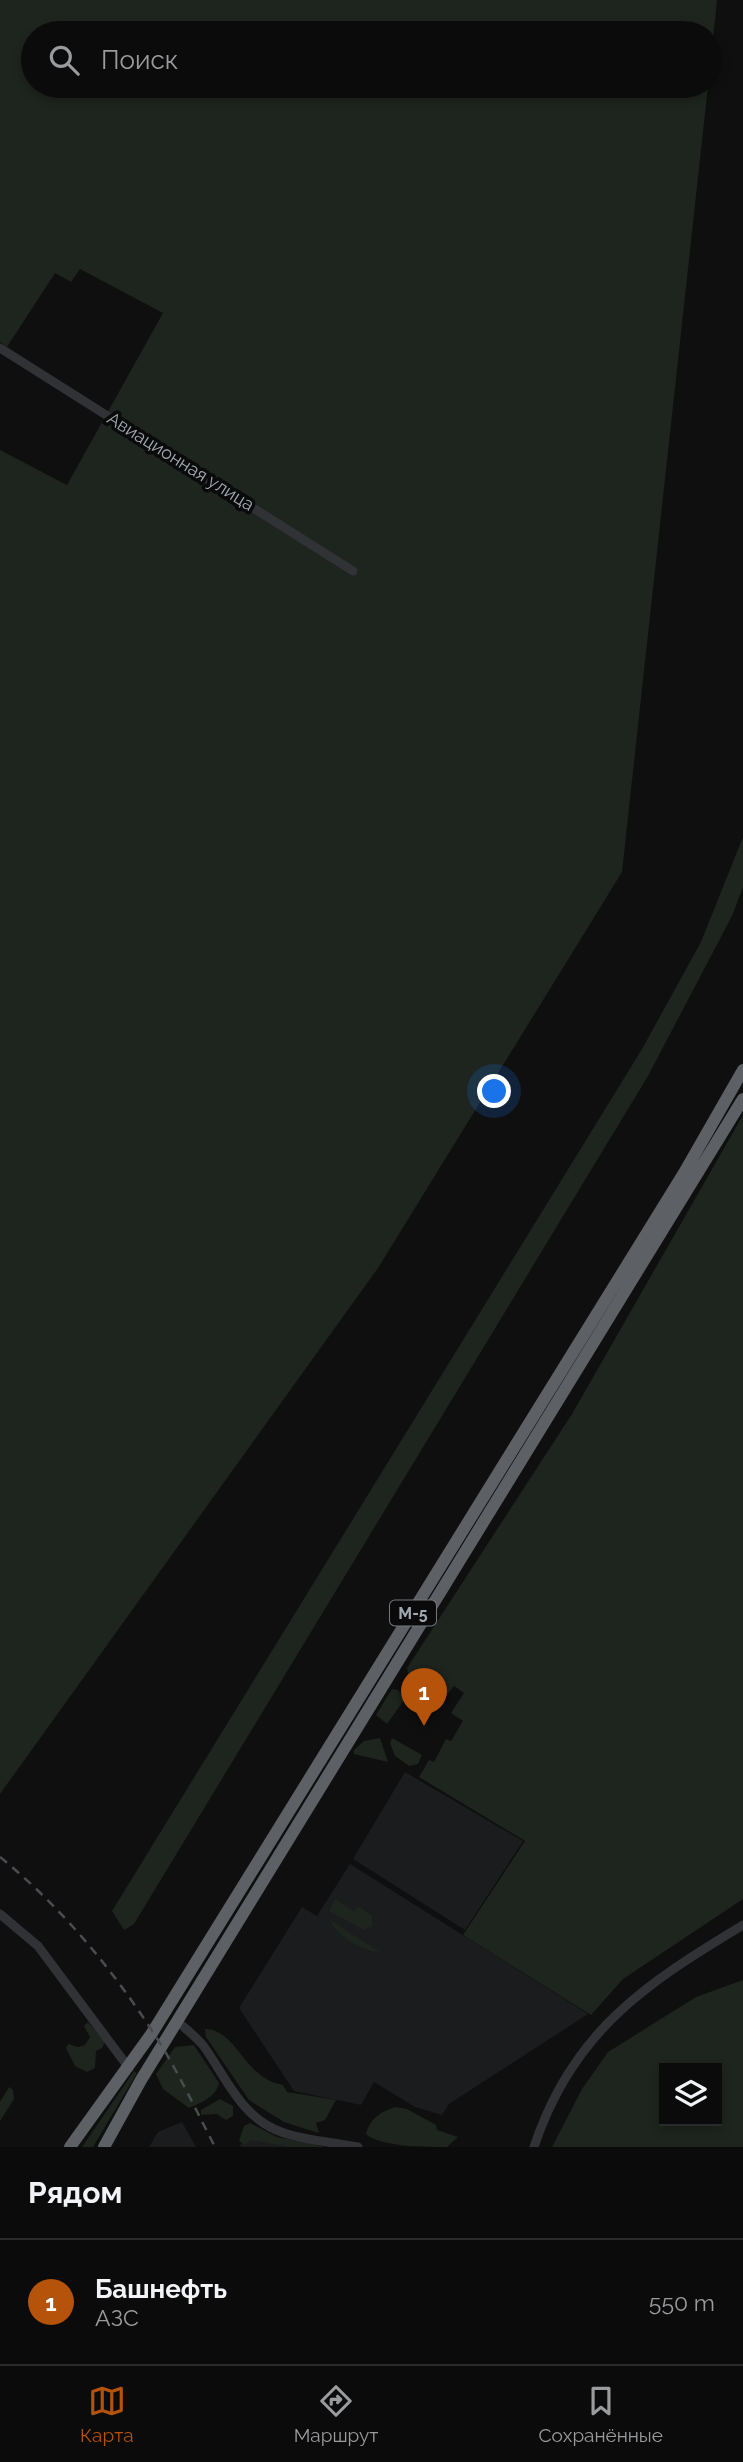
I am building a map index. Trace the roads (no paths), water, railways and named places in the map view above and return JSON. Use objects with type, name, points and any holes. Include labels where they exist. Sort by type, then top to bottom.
[{"type":"highway","name":"М-5","points":[[70,2147],[129,2068],[410,1620],[684,1173],[743,1070]]},
{"type":"highway","name":"М-5","points":[[104,2147],[743,1099]]},
{"type":"street","name":"Авиационная улица","points":[[4,350],[353,570]]},
{"type":"street","points":[[0,1914],[38,1946],[129,2068]]},
{"type":"street","points":[[534,2147],[566,2078],[610,2019],[670,1969],[743,1925]]},
{"type":"street","points":[[178,2022],[204,2046],[229,2089],[248,2112],[266,2125],[308,2139],[358,2147]]},
{"type":"railway","points":[[0,1857],[47,1899],[109,1970],[170,2060],[215,2147]]},
{"type":"place","name":"Башнефть","points":[[424,1726]]}]
